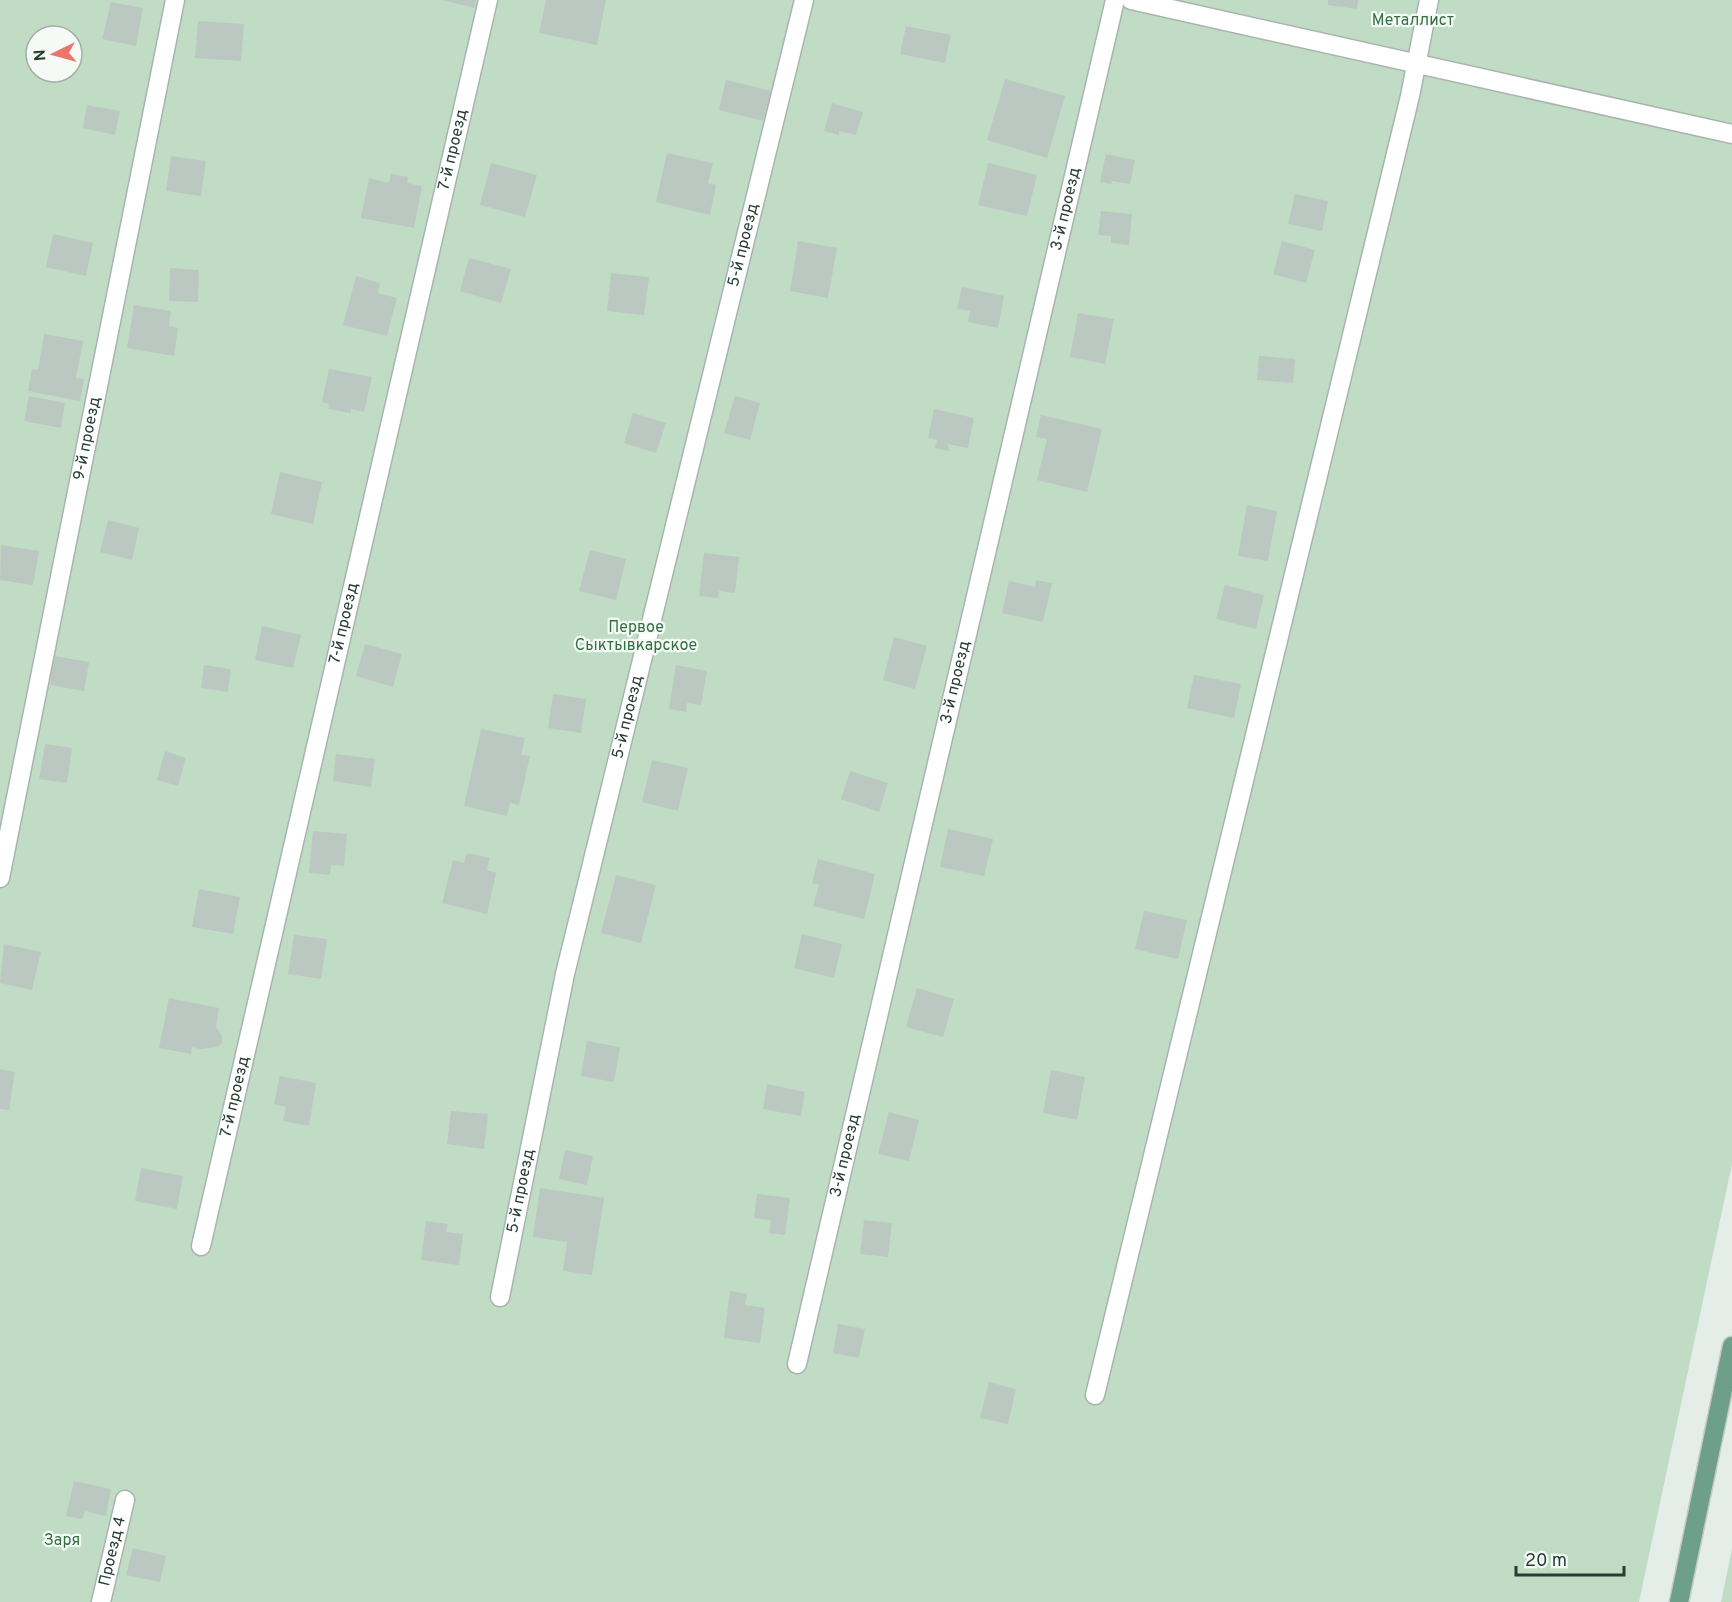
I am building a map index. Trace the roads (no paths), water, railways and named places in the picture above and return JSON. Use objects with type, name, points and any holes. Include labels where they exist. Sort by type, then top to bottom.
[{"type":"main road","points":[[1679,1602],[1732,1346]]},
{"type":"street","name":"9-й проезд","points":[[0,878],[176,0]]},
{"type":"street","name":"7-й проезд","points":[[201,1246],[488,0]]},
{"type":"street","name":"5-й проезд","points":[[500,1297],[565,974],[804,0]]},
{"type":"street","name":"3-й проезд","points":[[796,1364],[1115,0]]},
{"type":"street","points":[[1131,0],[1732,134]]},
{"type":"street","points":[[1095,1395],[1410,96],[1429,0]]},
{"type":"street","name":"Проезд 4","points":[[101,1602],[125,1500]]},
{"type":"park label","name":"Металлист","points":[[1413,21]]},
{"type":"park label","name":"Первое Сыктывкарское","points":[[636,637]]},
{"type":"park label","name":"Заря","points":[[62,1541]]}]
